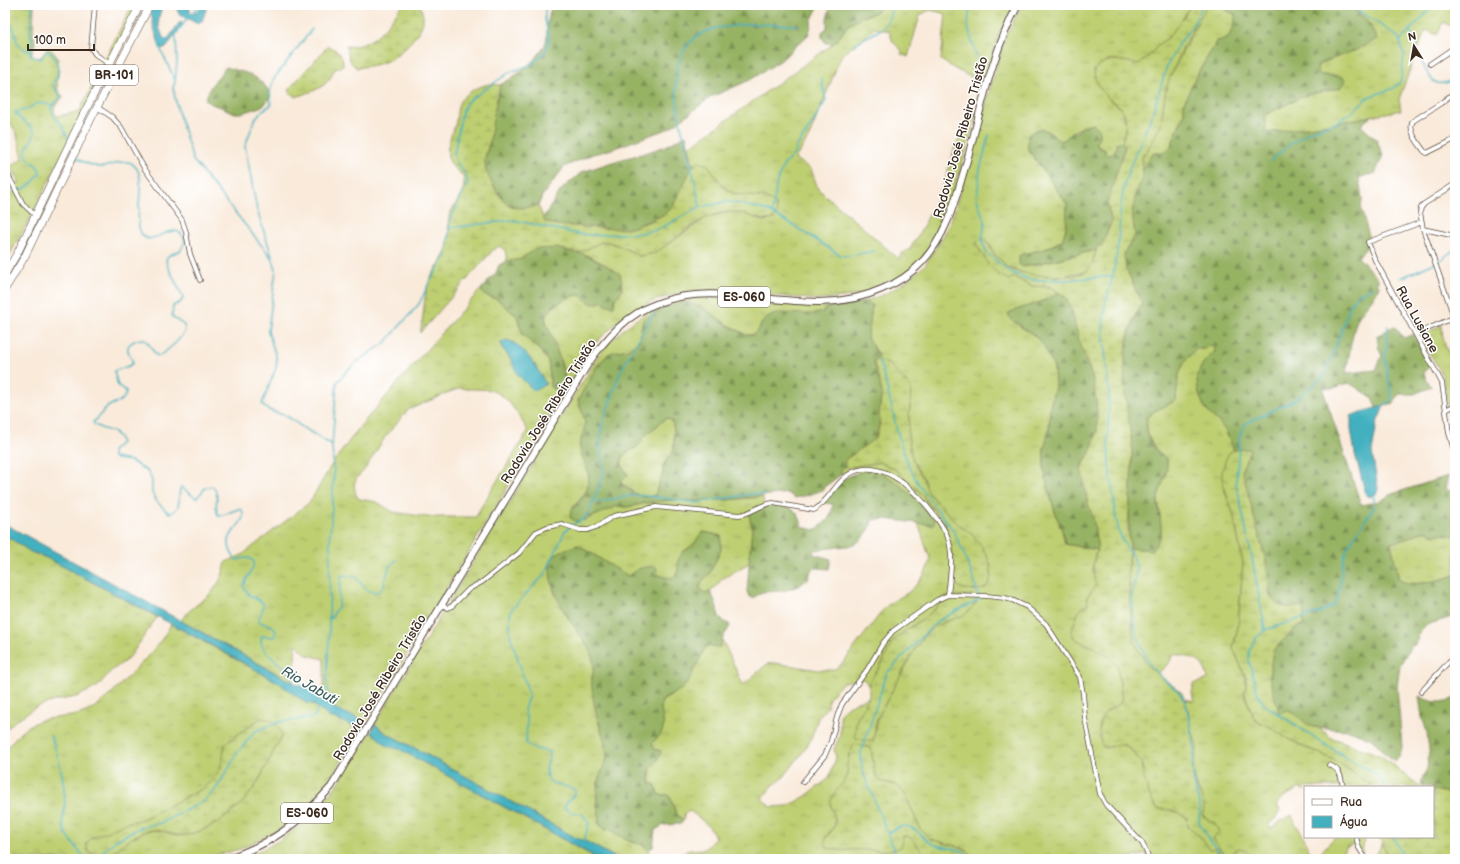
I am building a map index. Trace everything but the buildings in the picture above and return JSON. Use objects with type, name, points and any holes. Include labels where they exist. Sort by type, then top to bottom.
[{"type":"highway","name":"BR-101","points":[[5,274],[18,252],[66,150],[140,5]]},
{"type":"highway","name":"BR-101","points":[[5,289],[25,256],[97,107],[150,5]]},
{"type":"main road","name":"Rodovia José Ribeiro Tristão","points":[[226,859],[259,846],[279,835],[306,814],[331,787],[588,364],[607,338],[621,325],[649,307],[663,301],[697,295],[723,295],[801,302],[851,300],[873,294],[896,282],[922,262],[939,240],[953,209],[994,61],[1005,30],[1018,5]]},
{"type":"street","points":[[95,5],[91,48],[109,64]]},
{"type":"street","points":[[1430,64],[1455,47]]},
{"type":"street","points":[[1449,51],[1455,61]]},
{"type":"street","points":[[1455,92],[1413,121],[1411,126],[1412,132],[1426,153],[1455,139]]},
{"type":"street","points":[[97,107],[112,117],[121,127],[144,168],[182,220],[190,254],[200,280]]},
{"type":"street","points":[[5,169],[23,204],[35,215]]},
{"type":"street","points":[[1455,184],[1422,205],[1420,212],[1423,229],[1455,326]]},
{"type":"street","name":"Rua Lusiane","points":[[1422,222],[1368,242],[1375,260],[1442,383],[1455,454]]},
{"type":"street","points":[[1423,229],[1455,236]]},
{"type":"street","points":[[1416,334],[1453,317]]},
{"type":"street","points":[[1446,410],[1455,405]]},
{"type":"street","points":[[441,606],[448,608],[451,607],[469,588],[482,582],[521,552],[536,532],[547,526],[562,524],[580,530],[588,530],[614,516],[656,507],[739,515],[747,514],[763,505],[772,503],[814,510],[847,475],[854,471],[864,469],[874,469],[885,472],[903,483],[925,504],[944,529],[948,535],[951,550],[948,595]]},
{"type":"street","points":[[803,782],[825,755],[831,741],[842,704],[863,675],[883,643],[893,631],[937,600],[948,595],[987,596],[1012,600],[1031,610],[1050,628],[1081,680],[1086,725],[1101,797],[1106,805],[1142,843],[1149,859]]},
{"type":"street","points":[[1421,692],[1455,655]]},
{"type":"street","points":[[1329,765],[1336,768],[1340,772],[1343,786]]},
{"type":"street","points":[[1356,838],[1359,848],[1366,859]]},
{"type":"green space","points":[[5,5],[34,5],[33,32],[35,43],[32,53],[33,56],[37,58],[41,57],[48,48],[55,54],[58,60],[59,72],[57,87],[63,96],[54,110],[57,116],[79,112],[132,5],[138,5],[27,224],[5,263],[5,187],[12,194],[19,182],[11,166],[23,158],[16,132],[5,115]]},
{"type":"green space","points":[[402,5],[420,5],[423,20],[422,25],[415,37],[409,44],[387,61],[357,68],[354,66],[349,58],[346,46],[364,44],[379,34]]},
{"type":"green space","points":[[552,5],[819,5],[812,19],[809,34],[780,61],[750,80],[711,97],[670,128],[609,150],[593,154],[564,167],[542,196],[539,204],[533,207],[518,208],[507,204],[487,177],[485,163],[486,155],[500,85],[533,61],[543,48],[546,41]]},
{"type":"green space","points":[[831,5],[883,5],[874,13],[861,17],[848,25],[833,44],[826,43],[822,37],[822,32],[827,28],[827,18]]},
{"type":"green space","points":[[883,5],[1014,5],[999,34],[985,84],[941,60],[946,14],[930,10],[920,15],[908,57],[901,54],[902,51],[893,42],[889,31],[875,28],[841,56],[809,137],[795,159],[811,169],[818,189],[899,259],[901,254],[910,249],[923,227],[944,184],[955,147],[975,112],[978,110],[948,210],[942,225],[920,261],[902,276],[867,294],[820,300],[719,290],[693,291],[676,294],[651,302],[622,318],[594,344],[366,722],[338,710],[324,702],[324,659],[307,655],[296,644],[293,682],[181,621],[187,613],[214,590],[221,578],[226,562],[242,555],[310,502],[332,464],[362,424],[482,288],[482,292],[489,297],[497,299],[517,316],[522,333],[538,348],[548,361],[550,387],[557,390],[564,386],[564,372],[545,317],[555,305],[576,294],[581,295],[595,304],[602,301],[615,300],[620,274],[592,258],[578,253],[601,242],[609,242],[639,256],[655,253],[707,217],[731,212],[742,213],[764,221],[774,219],[777,212],[765,198],[735,194],[724,188],[714,174],[699,162],[693,165],[689,147],[833,44],[848,25],[861,17],[874,13]],"holes":[[[501,342],[514,342],[536,366],[513,365]],[[461,388],[489,390],[499,394],[514,408],[528,431],[476,517],[427,517],[393,512],[377,502],[359,499],[356,495],[354,485],[356,479],[365,469],[385,437],[408,410]]]},
{"type":"green space","points":[[1022,5],[1190,5],[1184,17],[1168,38],[1160,43],[1148,57],[1139,64],[1117,60],[1107,60],[1110,100],[1121,108],[1126,124],[1122,142],[1113,153],[1106,154],[1105,150],[1098,146],[1097,143],[1099,135],[1084,126],[1061,141],[1046,130],[1042,129],[1034,131],[1028,135],[1028,149],[1067,204],[1066,226],[1062,240],[1045,249],[1029,253],[1025,267],[1096,250],[1092,265],[1087,272],[1060,276],[1033,276],[1006,267],[1001,260],[996,257],[989,243],[976,244],[979,249],[1014,277],[1031,286],[1051,287],[1059,293],[1008,314],[1022,328],[1034,335],[1044,346],[1054,368],[1055,387],[1050,407],[1049,430],[1044,449],[1044,468],[1048,488],[1065,544],[1098,550],[1094,558],[1093,567],[1096,585],[1087,597],[1086,644],[1108,656],[1117,665],[1122,698],[1120,704],[1106,712],[1103,747],[1107,748],[1115,745],[1124,745],[1131,750],[1141,762],[1142,769],[1157,809],[1173,811],[1187,818],[1188,827],[1194,830],[1204,841],[1219,852],[1216,859],[1149,859],[1146,854],[1125,859],[975,859],[968,851],[960,847],[930,839],[920,829],[906,796],[899,787],[880,781],[875,774],[871,748],[849,754],[847,776],[835,794],[831,805],[835,825],[826,837],[834,850],[866,849],[881,851],[906,835],[913,840],[928,856],[947,859],[618,859],[587,842],[576,838],[384,732],[375,724],[602,350],[618,334],[636,320],[649,311],[669,303],[714,297],[828,307],[823,311],[809,315],[789,314],[782,316],[761,324],[756,332],[747,335],[688,302],[679,304],[641,327],[639,341],[628,349],[608,354],[597,366],[578,400],[585,423],[580,449],[588,472],[589,484],[584,494],[572,508],[572,519],[576,521],[585,520],[617,506],[627,507],[673,500],[728,500],[763,497],[764,506],[750,520],[752,527],[749,563],[722,579],[710,593],[705,593],[700,589],[700,586],[715,561],[721,536],[704,532],[693,545],[683,552],[675,577],[665,578],[658,574],[628,576],[578,545],[559,552],[552,560],[550,565],[554,591],[562,608],[586,643],[595,667],[592,677],[597,717],[603,733],[607,754],[607,759],[599,778],[597,806],[609,829],[631,842],[643,844],[652,854],[663,858],[678,855],[688,850],[705,849],[715,838],[708,826],[690,811],[685,813],[683,820],[676,814],[670,797],[658,794],[656,787],[651,784],[650,770],[660,751],[654,749],[652,743],[662,732],[663,728],[661,710],[662,701],[684,687],[706,646],[722,639],[743,685],[767,664],[774,663],[819,670],[833,670],[842,664],[883,610],[893,601],[911,590],[923,576],[930,559],[918,523],[933,525],[931,515],[920,505],[851,467],[879,462],[895,469],[923,496],[945,524],[951,546],[954,582],[959,587],[964,589],[976,590],[987,586],[991,576],[990,563],[982,547],[972,534],[959,525],[929,494],[922,476],[916,467],[911,454],[908,435],[911,390],[890,365],[877,359],[879,356],[867,338],[872,305],[866,301],[885,294],[913,276],[925,265],[944,235],[954,212],[1005,37]],"holes":[[[942,599],[966,614],[935,626],[926,634],[916,647],[877,719],[873,742],[856,722],[869,697],[850,705],[840,714],[840,736],[834,749],[836,758],[829,778],[806,796],[788,806],[771,807],[762,799],[771,787],[783,778],[803,752],[811,739],[818,718],[827,707],[829,698],[843,682],[864,679],[869,687],[870,682],[900,635],[936,608]]]},
{"type":"green space","points":[[1190,5],[1206,5],[1187,40],[1170,77],[1165,93],[1161,124],[1147,151],[1142,155],[1143,174],[1136,193],[1132,213],[1135,236],[1124,253],[1126,269],[1142,303],[1135,316],[1128,335],[1125,356],[1124,387],[1132,446],[1128,528],[1130,548],[1128,571],[1133,637],[1138,650],[1149,667],[1182,693],[1188,710],[1191,733],[1193,734],[1197,747],[1193,771],[1196,787],[1204,807],[1202,815],[1207,818],[1209,822],[1214,822],[1219,832],[1213,839],[1230,859],[1216,859],[1218,852],[1214,848],[1210,850],[1198,834],[1188,827],[1187,818],[1173,811],[1157,809],[1148,790],[1141,763],[1131,750],[1124,745],[1103,747],[1101,743],[1099,729],[1101,720],[1106,712],[1120,704],[1122,698],[1117,665],[1108,656],[1075,639],[1071,631],[1079,611],[1088,604],[1087,597],[1096,585],[1093,567],[1098,550],[1093,517],[1088,504],[1081,468],[1090,453],[1097,431],[1097,409],[1093,379],[1079,340],[1071,308],[1064,295],[1051,287],[1031,286],[1014,277],[1009,280],[1003,277],[989,265],[976,244],[978,240],[984,238],[988,242],[996,257],[1002,261],[1006,267],[1022,273],[1060,276],[1081,273],[1090,268],[1098,245],[1101,247],[1112,221],[1107,204],[1125,147],[1122,142],[1126,125],[1122,109],[1102,91],[1095,79],[1094,70],[1104,62],[1115,60],[1139,64],[1148,57],[1160,43],[1168,38],[1184,17]]},
{"type":"green space","points":[[1206,5],[1224,5],[1226,10],[1235,14],[1233,27],[1227,39],[1217,41],[1195,78],[1184,103],[1184,114],[1171,146],[1165,151],[1152,154],[1146,162],[1143,174],[1142,155],[1147,151],[1161,124],[1165,93],[1170,77]]},
{"type":"green space","points":[[1224,5],[1349,5],[1369,23],[1377,39],[1359,49],[1319,64],[1317,67],[1319,74],[1343,77],[1345,81],[1340,88],[1306,95],[1265,115],[1266,133],[1336,123],[1372,116],[1361,126],[1376,139],[1383,155],[1375,174],[1359,178],[1362,200],[1361,209],[1369,236],[1366,248],[1358,257],[1379,280],[1377,281],[1379,286],[1355,325],[1346,373],[1376,370],[1382,356],[1379,349],[1377,336],[1394,326],[1404,338],[1414,334],[1422,352],[1431,366],[1423,372],[1431,387],[1414,394],[1399,394],[1394,403],[1376,408],[1372,397],[1349,383],[1333,388],[1324,388],[1323,390],[1361,505],[1380,501],[1389,495],[1448,476],[1445,489],[1455,493],[1455,535],[1433,534],[1428,531],[1423,531],[1406,539],[1391,543],[1399,580],[1419,583],[1434,581],[1455,575],[1455,616],[1426,625],[1421,630],[1415,645],[1411,646],[1400,665],[1397,687],[1402,747],[1400,756],[1395,761],[1383,752],[1374,740],[1355,732],[1314,727],[1306,724],[1292,711],[1279,713],[1269,676],[1273,650],[1298,626],[1303,625],[1290,608],[1279,605],[1270,597],[1266,561],[1242,470],[1250,449],[1234,450],[1225,430],[1208,412],[1200,396],[1197,380],[1199,372],[1207,358],[1215,352],[1214,347],[1209,346],[1203,349],[1195,349],[1185,362],[1180,372],[1177,384],[1176,400],[1147,417],[1148,436],[1157,451],[1167,459],[1166,474],[1158,499],[1161,532],[1159,539],[1152,550],[1130,548],[1129,523],[1132,448],[1126,409],[1124,367],[1125,354],[1131,328],[1142,303],[1126,269],[1124,253],[1135,236],[1132,213],[1136,193],[1146,162],[1152,154],[1165,151],[1171,146],[1184,114],[1184,103],[1195,78],[1217,41],[1227,39],[1233,27],[1235,14],[1226,10]]},
{"type":"green space","points":[[1349,5],[1455,5],[1455,28],[1443,22],[1437,35],[1426,30],[1399,99],[1401,110],[1336,123],[1266,133],[1265,115],[1306,95],[1340,88],[1335,75],[1319,74],[1317,68],[1329,58],[1359,49],[1364,18]]},
{"type":"green space","points":[[328,46],[339,53],[343,61],[343,65],[334,70],[328,81],[319,88],[296,97],[292,95],[290,93],[290,88]]},
{"type":"green space","points":[[226,67],[245,72],[263,84],[271,96],[265,104],[241,113],[235,113],[205,100],[211,86]]},
{"type":"green space","points":[[489,84],[500,85],[485,157],[487,174],[497,192],[505,202],[512,207],[523,208],[538,205],[545,222],[556,225],[619,229],[632,228],[663,215],[671,209],[693,165],[699,162],[708,165],[724,188],[735,194],[765,198],[776,204],[777,212],[774,219],[764,220],[738,212],[721,213],[711,216],[691,226],[655,253],[639,256],[620,246],[609,242],[601,242],[578,253],[557,248],[535,249],[521,259],[507,261],[505,250],[499,246],[493,250],[420,333],[428,283],[446,251],[448,243],[449,217],[463,190],[463,176],[452,166],[448,157],[449,141],[456,121],[458,107],[461,100],[467,94],[477,88]]},
{"type":"green space","points":[[1094,124],[1099,129],[1097,143],[1098,147],[1105,150],[1106,154],[1113,153],[1116,148],[1116,143],[1122,141],[1125,147],[1107,204],[1112,221],[1101,247],[1098,245],[1096,250],[1023,267],[1019,264],[1019,256],[1022,254],[1045,249],[1062,241],[1067,218],[1067,204],[1028,149],[1028,135],[1034,131],[1046,130],[1061,141],[1072,132],[1076,132],[1084,126]]},
{"type":"green space","points":[[686,135],[693,165],[671,209],[663,215],[632,228],[619,229],[556,225],[545,222],[543,218],[561,190],[582,172],[666,146]]},
{"type":"green space","points":[[557,248],[584,254],[620,274],[622,285],[622,290],[615,298],[614,306],[607,305],[602,301],[594,304],[578,295],[558,304],[546,316],[545,320],[556,347],[566,383],[561,390],[550,387],[548,361],[538,348],[522,333],[517,316],[497,299],[484,295],[482,292],[482,288],[496,273],[499,265],[507,261],[521,259],[535,249]]},
{"type":"green space","points":[[1059,293],[1064,295],[1071,308],[1079,340],[1093,379],[1097,409],[1097,431],[1090,453],[1081,468],[1088,504],[1093,516],[1098,550],[1065,544],[1048,488],[1044,468],[1044,449],[1049,430],[1050,407],[1055,387],[1054,368],[1044,346],[1034,335],[1010,319],[1008,313],[1040,302]]},
{"type":"green space","points":[[866,301],[872,305],[867,338],[879,357],[873,360],[882,391],[879,414],[880,425],[876,438],[857,453],[849,456],[845,467],[841,469],[842,474],[824,487],[823,490],[794,498],[788,493],[728,500],[673,500],[652,502],[627,507],[617,506],[585,520],[576,521],[570,518],[572,510],[583,497],[587,489],[588,482],[587,470],[580,450],[585,421],[578,400],[597,366],[608,354],[628,349],[639,341],[643,319],[669,306],[688,302],[704,308],[727,325],[747,335],[753,335],[765,319],[773,315],[780,313],[822,313],[828,307],[844,306]],"holes":[[[667,418],[672,421],[674,430],[674,450],[663,465],[663,472],[655,495],[643,497],[636,494],[620,482],[628,475],[623,466],[623,456],[637,447],[641,443],[643,437],[664,420]]]},
{"type":"green space","points":[[1442,325],[1445,345],[1455,363],[1455,439],[1448,412],[1443,378],[1424,340],[1424,334]]},
{"type":"green space","points":[[1209,346],[1214,347],[1215,352],[1208,358],[1199,372],[1198,388],[1200,396],[1208,412],[1227,433],[1234,450],[1229,453],[1224,489],[1233,513],[1243,563],[1238,627],[1233,648],[1246,678],[1246,687],[1244,692],[1245,696],[1255,720],[1272,728],[1288,739],[1334,760],[1371,786],[1304,786],[1304,790],[1300,788],[1282,798],[1277,804],[1280,811],[1276,818],[1269,824],[1270,829],[1292,815],[1295,823],[1303,835],[1312,859],[1253,859],[1244,850],[1239,849],[1233,852],[1232,859],[1230,859],[1215,843],[1209,822],[1202,814],[1202,797],[1194,781],[1193,763],[1197,749],[1193,734],[1191,734],[1185,699],[1194,701],[1192,693],[1194,684],[1208,679],[1206,672],[1196,660],[1186,656],[1173,654],[1170,662],[1156,675],[1138,650],[1133,637],[1128,571],[1130,548],[1152,550],[1160,520],[1158,498],[1166,473],[1167,464],[1167,459],[1157,451],[1148,436],[1147,417],[1176,400],[1178,378],[1185,361],[1195,348],[1203,349]]},
{"type":"green space","points":[[877,359],[890,365],[911,390],[908,435],[911,454],[929,494],[959,525],[972,534],[982,547],[990,563],[991,576],[989,584],[984,589],[964,589],[959,587],[954,582],[951,546],[945,524],[920,492],[895,469],[879,462],[851,467],[842,474],[841,469],[845,467],[845,460],[876,438],[880,425],[879,414],[882,391],[873,360]]},
{"type":"green space","points":[[667,418],[672,421],[674,430],[674,450],[663,465],[663,472],[655,495],[645,497],[638,495],[620,482],[628,475],[621,465],[623,455],[635,449],[643,437]]},
{"type":"green space","points":[[1250,449],[1242,470],[1266,561],[1270,597],[1279,605],[1285,607],[1304,607],[1303,625],[1298,626],[1273,650],[1269,676],[1279,713],[1288,710],[1306,723],[1320,728],[1330,737],[1382,756],[1420,786],[1371,786],[1334,760],[1288,739],[1272,728],[1255,720],[1244,692],[1246,687],[1246,678],[1233,648],[1238,627],[1243,563],[1233,513],[1222,480],[1222,472],[1229,453],[1234,450]]},
{"type":"green space","points":[[870,470],[885,475],[897,482],[932,517],[935,523],[933,525],[886,519],[872,520],[866,534],[854,545],[814,550],[813,554],[831,559],[829,569],[815,568],[811,570],[809,578],[799,586],[783,591],[762,592],[753,598],[749,596],[747,592],[752,527],[749,515],[758,508],[764,506],[776,505],[788,507],[797,513],[802,527],[815,530],[830,516],[833,504],[823,503],[842,480],[853,474]]},
{"type":"green space","points":[[1423,531],[1428,531],[1433,534],[1455,535],[1455,575],[1435,581],[1419,583],[1399,580],[1391,543],[1406,539]]},
{"type":"green space","points":[[704,532],[721,536],[721,550],[710,573],[700,584],[700,589],[705,593],[710,592],[716,602],[720,618],[730,626],[722,639],[720,647],[706,646],[686,685],[662,701],[661,709],[664,726],[660,735],[652,743],[654,749],[661,751],[649,773],[649,778],[651,784],[655,784],[658,794],[668,795],[670,797],[676,813],[683,821],[681,824],[664,825],[655,830],[653,847],[648,850],[642,845],[626,840],[609,829],[604,830],[598,823],[599,815],[597,788],[607,755],[595,710],[592,683],[593,661],[588,648],[568,618],[555,593],[550,575],[550,565],[551,561],[557,554],[565,549],[578,545],[628,576],[644,567],[656,567],[658,574],[665,578],[675,577],[678,570],[678,560],[683,552],[693,545]]},
{"type":"green space","points":[[5,535],[31,552],[47,558],[157,617],[129,658],[111,671],[97,687],[76,697],[54,701],[36,707],[16,720],[5,731]]},
{"type":"green space","points":[[972,595],[977,599],[977,602],[966,614],[935,626],[926,634],[916,647],[877,719],[873,742],[855,738],[856,722],[869,697],[869,682],[880,667],[893,641],[936,608],[945,597]]},
{"type":"green space","points":[[171,624],[279,683],[306,703],[313,704],[334,718],[361,730],[319,794],[294,819],[280,829],[240,849],[201,859],[5,859],[5,753],[9,745],[19,734],[37,722],[45,719],[81,714],[101,703],[141,664],[167,632]],"holes":[[[254,722],[282,736],[258,782],[244,801],[226,817],[206,829],[183,835],[176,835],[157,830],[148,831],[129,840],[107,857],[101,857],[91,853],[87,849],[126,823],[143,819],[200,790],[210,782],[221,768],[224,749],[230,740]]]},
{"type":"green space","points":[[1419,696],[1437,702],[1455,698],[1455,795],[1434,790],[1434,786],[1423,786],[1421,781],[1427,769],[1429,751],[1427,732],[1422,717]]},
{"type":"green space","points":[[260,718],[268,719],[274,722],[279,728],[282,736],[258,782],[244,801],[226,817],[206,829],[194,833],[176,835],[153,830],[142,833],[129,840],[107,857],[100,857],[88,851],[86,844],[91,838],[126,823],[143,819],[200,790],[210,782],[221,768],[225,744]]},
{"type":"green space","points":[[371,732],[389,746],[399,749],[598,859],[239,859],[281,840],[300,826],[334,789]]},
{"type":"green space","points":[[854,744],[871,748],[875,774],[880,781],[899,787],[906,796],[920,829],[930,839],[960,847],[968,851],[975,859],[930,858],[923,853],[913,840],[906,835],[902,837],[903,841],[901,847],[893,850],[842,850],[827,848],[825,840],[834,828],[835,824],[831,800],[847,776],[848,759]]},
{"type":"green space","points":[[1434,790],[1455,795],[1455,859],[1391,859],[1380,838],[1434,838]]},
{"type":"green space","points":[[1334,838],[1364,838],[1362,856],[1352,845],[1345,848],[1340,859],[1328,859],[1322,851]]},
{"type":"green space","points":[[1382,844],[1391,859],[1374,859]]},
{"type":"green space","points":[[1240,848],[1246,851],[1253,859],[1232,859],[1233,852]]},
{"type":"water","points":[[156,5],[164,5],[161,10],[159,22],[160,30],[164,39],[168,39],[179,23],[181,22],[182,24],[167,47],[161,49],[154,29],[151,12]]},
{"type":"water","points":[[178,5],[190,5],[190,12],[193,14],[203,5],[208,5],[202,21],[198,24],[179,14],[177,10]]},
{"type":"water","points":[[507,340],[525,352],[546,384],[534,391],[518,375],[510,357],[502,348],[501,342]]},
{"type":"water","points":[[1384,406],[1377,423],[1372,452],[1378,489],[1376,494],[1369,497],[1366,495],[1355,454],[1351,429],[1351,416]]},
{"type":"water","points":[[5,524],[294,683],[307,687],[319,699],[338,710],[366,722],[361,730],[334,718],[330,718],[313,704],[306,703],[279,683],[211,645],[47,558],[31,552],[5,535]]},
{"type":"water","points":[[375,724],[384,732],[576,838],[587,842],[618,859],[599,859],[399,749],[389,747],[371,732]]},
{"type":"waterway","points":[[30,52],[33,46],[30,31],[32,5]]},
{"type":"waterway","points":[[190,14],[201,5]]},
{"type":"waterway","name":"Rio Jabuti","points":[[329,705],[327,677],[330,536],[334,476],[332,445],[337,382],[358,361],[385,343],[419,304],[430,281],[447,254],[450,220],[468,183],[466,175],[456,162],[454,154],[462,112],[468,101],[510,72],[534,62],[545,52],[549,40],[545,19],[545,5]]},
{"type":"waterway","points":[[853,45],[883,28],[887,23],[893,5]]},
{"type":"waterway","points":[[970,5],[968,27],[981,73]]},
{"type":"waterway","points":[[1203,5],[1195,21],[1177,47],[1167,66],[1151,118],[1131,164],[1124,186],[1118,245],[1113,276],[1105,305],[1103,330],[1109,391],[1109,464],[1116,519],[1121,538],[1133,557],[1137,568],[1132,593],[1135,630],[1152,668],[1178,691],[1186,703],[1195,750],[1192,767],[1200,808],[1199,822],[1209,840],[1226,859]]},
{"type":"waterway","points":[[1270,161],[1289,145],[1310,131],[1337,122],[1350,114],[1368,97],[1394,88],[1401,81],[1404,55],[1399,38],[1349,5]]},
{"type":"waterway","points":[[1400,41],[1434,5]]},
{"type":"waterway","points":[[151,9],[152,18]]},
{"type":"waterway","points":[[188,17],[176,35],[177,62],[173,88],[178,111],[193,160],[271,257]]},
{"type":"waterway","points":[[5,23],[9,23],[13,27],[20,47],[29,51]]},
{"type":"waterway","points":[[700,207],[677,102],[676,82],[678,64],[685,49],[697,36],[716,28],[749,24],[798,25]]},
{"type":"waterway","points":[[312,29],[273,80],[270,93],[271,105],[263,110],[255,119],[245,146],[257,210],[276,269],[268,331],[277,360],[276,368],[262,404],[270,411],[287,416],[332,445]]},
{"type":"waterway","points":[[1411,30],[1428,75],[1437,83],[1442,84],[1455,80]]},
{"type":"waterway","points":[[158,41],[175,80]]},
{"type":"waterway","points":[[30,52],[30,55],[40,59],[46,51],[50,52],[58,66],[57,77],[53,83],[53,86],[61,97],[51,109],[55,118],[62,125],[68,139]]},
{"type":"waterway","points":[[772,213],[777,181],[782,169],[795,153],[797,146],[826,100],[821,78]]},
{"type":"waterway","points":[[5,189],[17,190],[26,188],[33,183],[40,173],[38,167],[28,159],[26,152],[26,149],[34,137],[34,131],[15,112],[29,109],[37,103],[53,105]]},
{"type":"waterway","points":[[989,135],[980,169],[977,198],[985,222],[982,241],[987,253],[1010,272],[1031,280],[1066,280],[1113,276]]},
{"type":"waterway","name":"Rio Jabuti","points":[[76,157],[83,162],[99,167],[120,162],[129,162],[133,165],[137,169],[140,176],[138,217],[141,233],[146,238],[150,239],[172,231],[182,234],[185,241],[181,250],[168,256],[166,260],[183,297],[181,302],[173,306],[172,317],[184,325],[185,331],[174,345],[159,356],[156,355],[144,339],[131,343],[128,350],[133,363],[129,366],[114,371],[118,386],[126,391],[125,396],[120,401],[107,408],[93,422],[94,424],[114,433],[119,438],[121,443],[112,451],[113,457],[131,461],[148,472],[152,480],[152,493],[157,502],[169,513],[173,512],[178,507],[181,487],[196,498],[205,488],[210,486],[213,487],[217,497],[216,508],[218,515],[223,515],[238,509],[242,510],[243,516],[241,521],[230,536],[230,551],[236,560],[248,558],[254,562],[254,566],[244,584],[244,588],[248,594],[263,603],[259,622],[274,627],[276,633],[274,637],[262,636],[261,641],[263,647],[270,656],[289,672],[295,684]]},
{"type":"waterway","points":[[449,228],[513,220],[578,234],[591,235],[642,233],[659,229],[700,207],[727,202],[766,210],[840,255],[845,256],[875,251]]},
{"type":"waterway","points":[[1401,278],[1439,261],[1455,249]]},
{"type":"waterway","points":[[1265,630],[1236,482],[1240,435],[1247,423],[1296,399],[1321,379],[1327,371],[1351,303],[1357,295],[1373,287]]},
{"type":"waterway","points":[[584,841],[589,823],[582,814],[571,812],[564,808],[567,802],[575,794],[575,790],[552,783],[549,780],[546,771],[550,752],[532,748],[526,743],[527,719],[524,710],[529,694],[510,635],[510,615],[511,610],[545,574],[565,531],[572,525],[582,520],[589,512],[604,473],[600,446],[602,426],[620,372],[654,312]]},
{"type":"waterway","points":[[1381,407],[1392,399],[1385,359],[1388,326]]},
{"type":"waterway","points":[[879,361],[906,459],[916,480],[952,529],[964,553],[979,599],[976,602],[936,622],[887,673],[861,752],[862,770],[898,859]]},
{"type":"waterway","points":[[592,503],[635,495],[695,503],[752,494],[764,494]]},
{"type":"waterway","points":[[1373,494],[1375,505],[1347,548],[1343,562],[1338,597],[1333,606],[1318,613],[1265,630],[1256,638],[1249,652],[1249,661],[1258,695],[1265,705],[1321,742],[1377,775],[1384,786]]},
{"type":"waterway","points":[[329,619],[332,618],[335,610],[338,608],[342,575],[356,577],[367,591],[378,592],[383,588],[389,567],[396,560]]},
{"type":"waterway","points":[[95,859],[115,841],[133,831],[142,827],[161,823],[204,801],[217,788],[238,752],[255,731],[279,722],[314,717],[318,708]]},
{"type":"waterway","points":[[50,735],[59,760],[63,779],[65,797],[62,821],[63,826],[70,840],[86,859]]},
{"type":"waterway","points":[[888,833],[896,828],[905,826],[913,828],[931,843],[942,847],[958,849],[967,854],[971,859]]},
{"type":"waterway","points":[[1394,838],[1405,859]]}]
